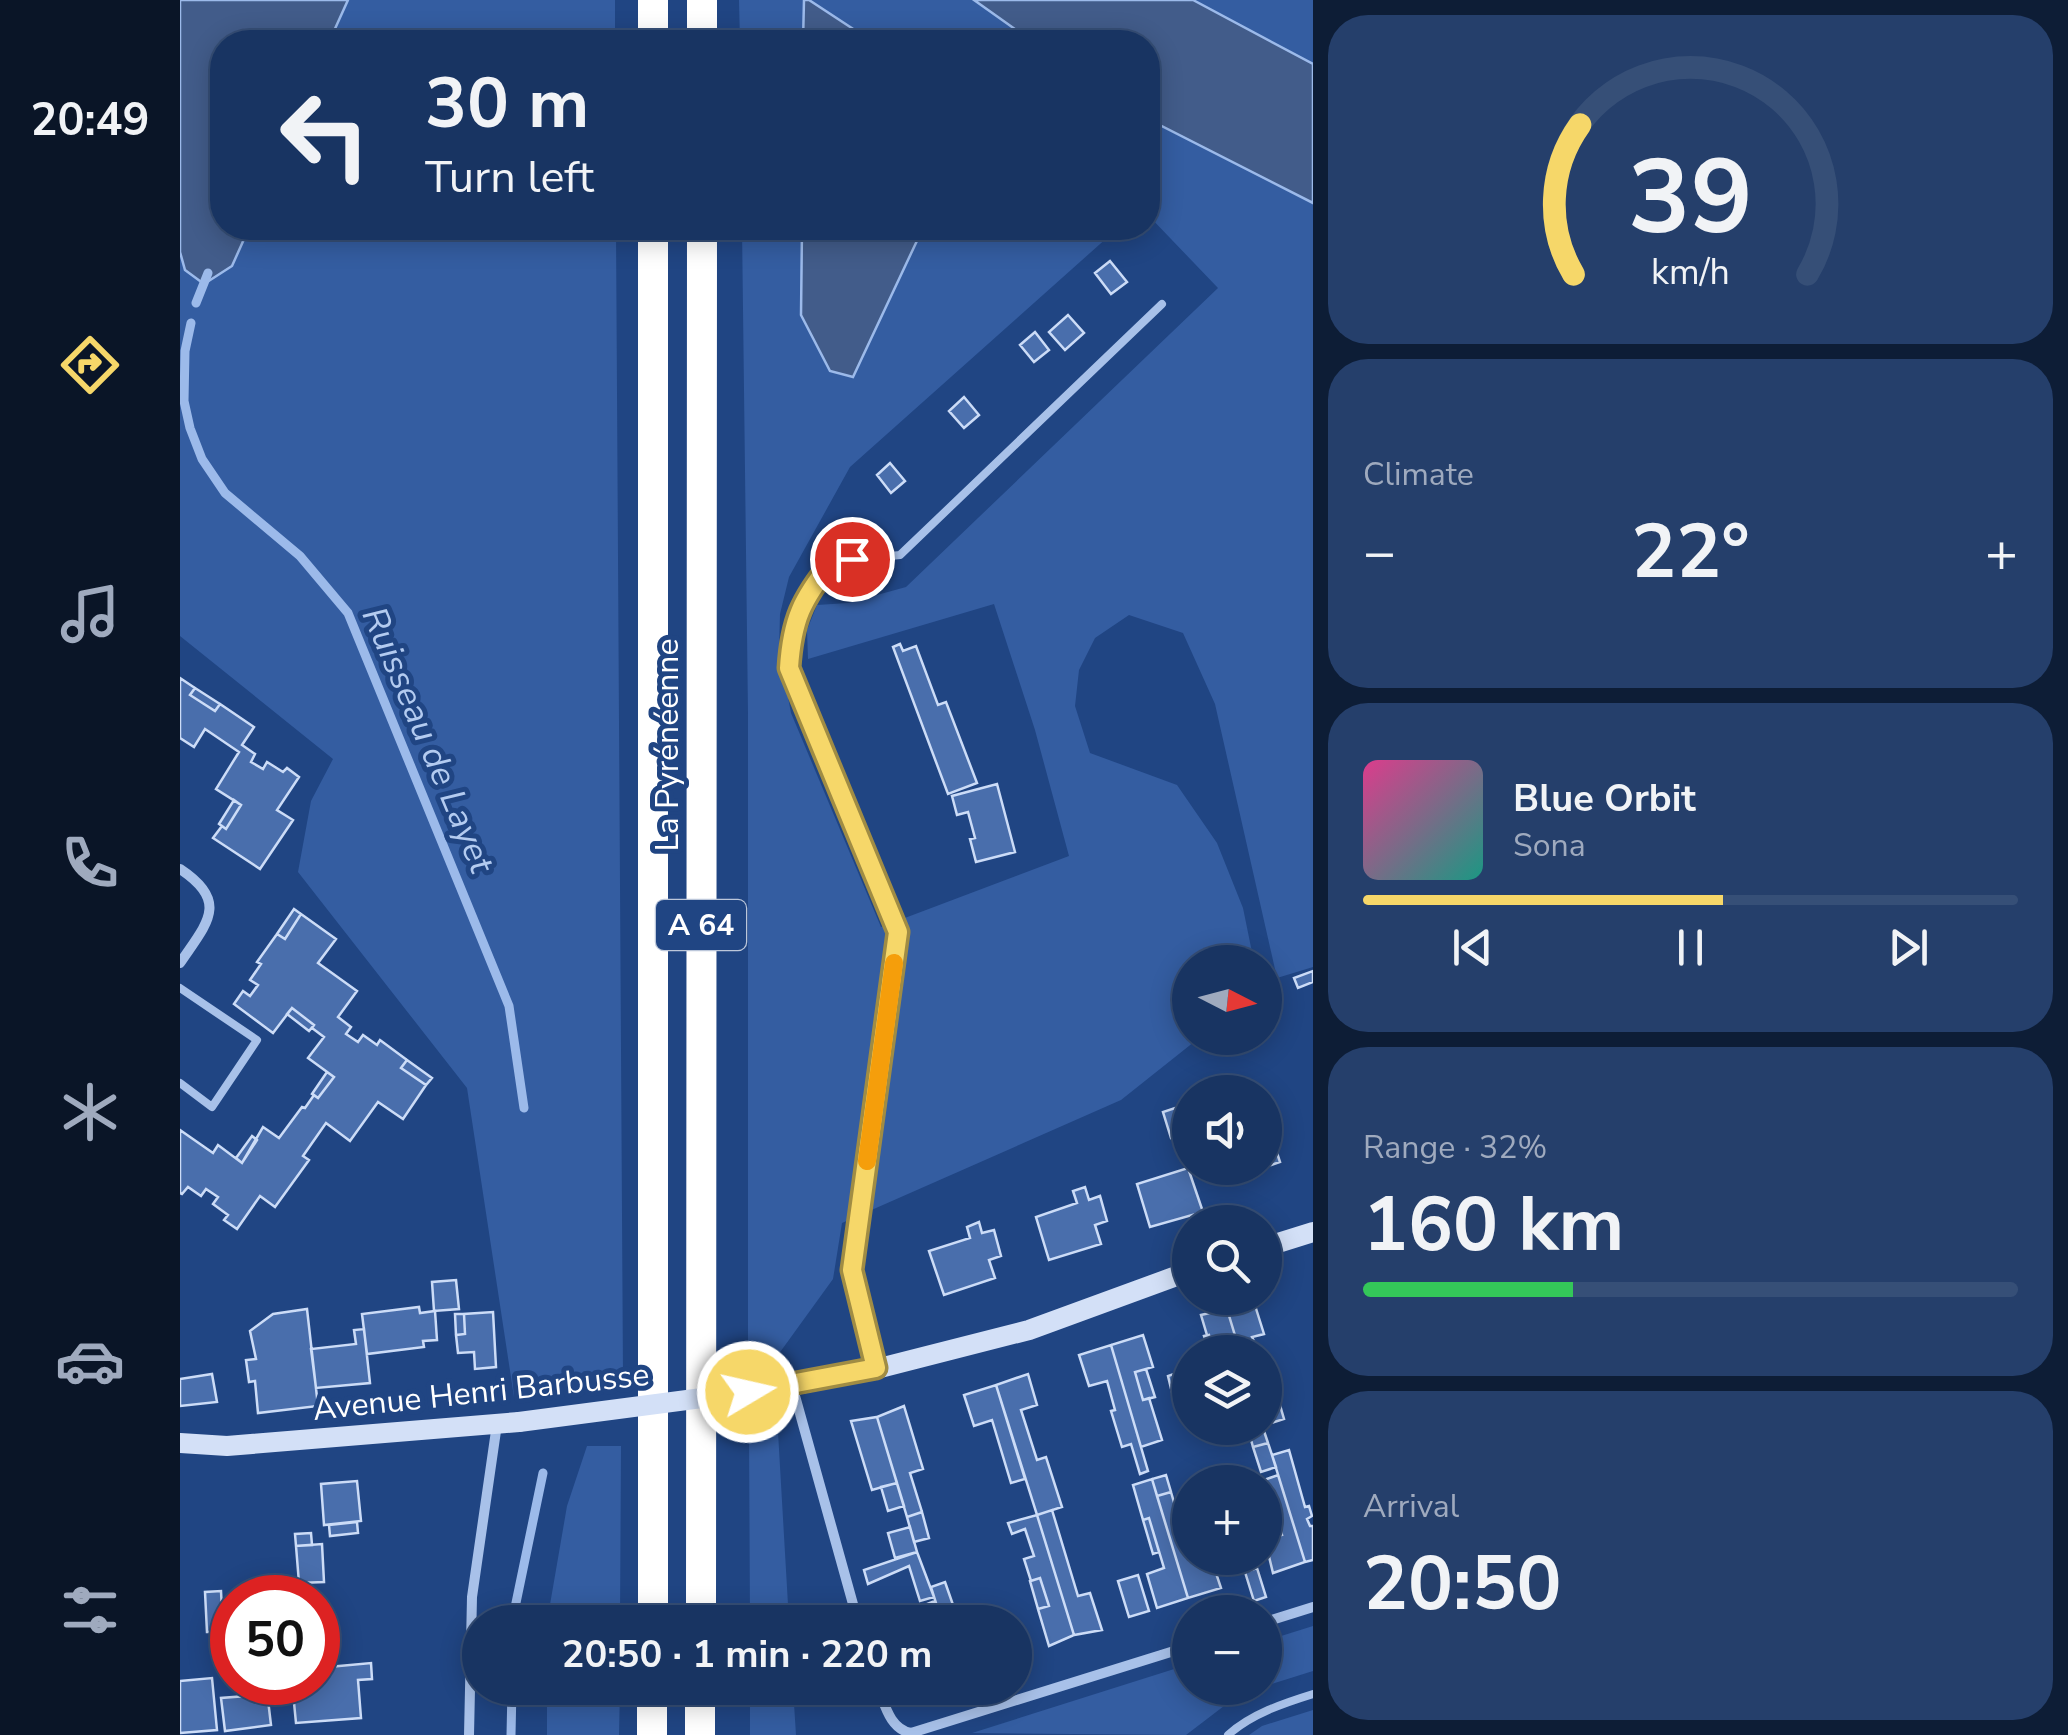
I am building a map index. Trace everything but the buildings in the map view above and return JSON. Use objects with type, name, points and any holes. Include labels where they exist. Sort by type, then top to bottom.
[{"type":"highway","points":[[653,0],[653,30]]},
{"type":"highway","points":[[702,0],[702,30]]},
{"type":"highway","name":"La Pyrénéenne","points":[[652,1605],[653,240]]},
{"type":"highway","name":"La Pyrénéenne","points":[[700,1605],[702,240]]},
{"type":"highway","points":[[652,1705],[652,1735]]},
{"type":"highway","points":[[700,1705],[700,1735]]},
{"type":"main road","points":[[1282,1242],[1313,1232]]},
{"type":"main road","name":"Avenue Henri Barbusse","points":[[180,1444],[244,1445],[519,1422],[789,1386],[1029,1330],[1172,1278]]},
{"type":"street","points":[[180,869],[202,883],[210,907],[205,926],[180,963]]},
{"type":"street","points":[[789,1386],[853,1605]]},
{"type":"street","points":[[469,1735],[472,1597],[496,1424]]},
{"type":"street","points":[[1282,1617],[1313,1607]]},
{"type":"street","points":[[1032,1695],[1172,1652]]},
{"type":"street","points":[[885,1705],[902,1732],[911,1733],[1001,1705]]},
{"type":"lane","points":[[876,1368],[852,1270],[898,932],[789,668],[791,633],[804,597],[832,562],[900,555],[1162,304]]},
{"type":"lane","points":[[180,988],[256,1040],[212,1107],[180,1084]]},
{"type":"lane","points":[[1228,1735],[1282,1704],[1313,1694]]},
{"type":"shaded area","points":[[180,0],[348,0],[334,30],[210,30],[210,240],[244,240],[232,266],[204,284],[185,270],[180,252]]},
{"type":"shaded area","points":[[348,0],[615,0],[615,30],[334,30]]},
{"type":"shaded area","points":[[739,0],[974,0],[1016,30],[740,30]]},
{"type":"shaded area","points":[[804,0],[809,0],[855,30],[803,30]]},
{"type":"shaded area","points":[[974,0],[1193,0],[1313,64],[1313,203],[1160,125],[1160,30],[1016,30]]},
{"type":"shaded area","points":[[1193,0],[1313,0],[1313,64]]},
{"type":"shaded area","points":[[1160,125],[1313,203],[1313,967],[1282,976],[1282,945],[1270,945],[1215,704],[1183,633],[1129,615],[1095,638],[1079,670],[1075,706],[1090,753],[1177,785],[1217,843],[1243,908],[1251,945],[1172,945],[1172,1055],[1178,1055],[1121,1100],[842,1223],[833,1279],[778,1355],[748,1360],[748,714],[742,240],[1105,240],[850,467],[789,577],[780,614],[779,650],[791,713],[881,927],[1069,856],[1035,730],[994,604],[808,659],[807,630],[817,605],[848,603],[906,587],[1218,288],[1160,228]]},
{"type":"shaded area","points":[[243,240],[616,240],[623,1376],[514,1397],[467,1088],[298,872],[311,801],[333,759],[180,636],[180,252],[185,270],[232,265]]},
{"type":"shaded area","points":[[802,240],[917,240],[853,377],[830,371],[801,315]]},
{"type":"shaded area","points":[[749,1428],[778,1432],[788,1605],[750,1605]]},
{"type":"shaded area","points":[[587,1446],[621,1446],[620,1605],[550,1605],[567,1506]]},
{"type":"shaded area","points":[[1313,1626],[1313,1671],[1282,1681],[1282,1636]]},
{"type":"shaded area","points":[[1172,1670],[1172,1705],[1225,1705],[1186,1735],[972,1733]]},
{"type":"shaded area","points":[[547,1705],[620,1705],[619,1735],[547,1735]]},
{"type":"shaded area","points":[[750,1705],[794,1705],[796,1735],[750,1735]]},
{"type":"shaded area","points":[[1313,1710],[1313,1735],[1249,1735],[1262,1726]]},
{"type":"waterway","name":"Ruisseau de Layet","points":[[196,303],[208,273]]},
{"type":"waterway","name":"Ruisseau de Layet","points":[[191,323],[185,351],[184,401],[202,459],[225,493],[300,556],[348,613],[509,1006],[524,1108]]},
{"type":"waterway","name":"Ruisseau de Layet","points":[[516,1605],[543,1473]]},
{"type":"waterway","name":"Ruisseau de Layet","points":[[511,1735],[512,1705]]},
{"type":"slow traffic","points":[[867,1161],[894,963]]},
{"type":"route","points":[[748,1392],[876,1368],[852,1270],[898,932],[789,668],[791,633],[804,597],[832,562],[852,559]]}]
